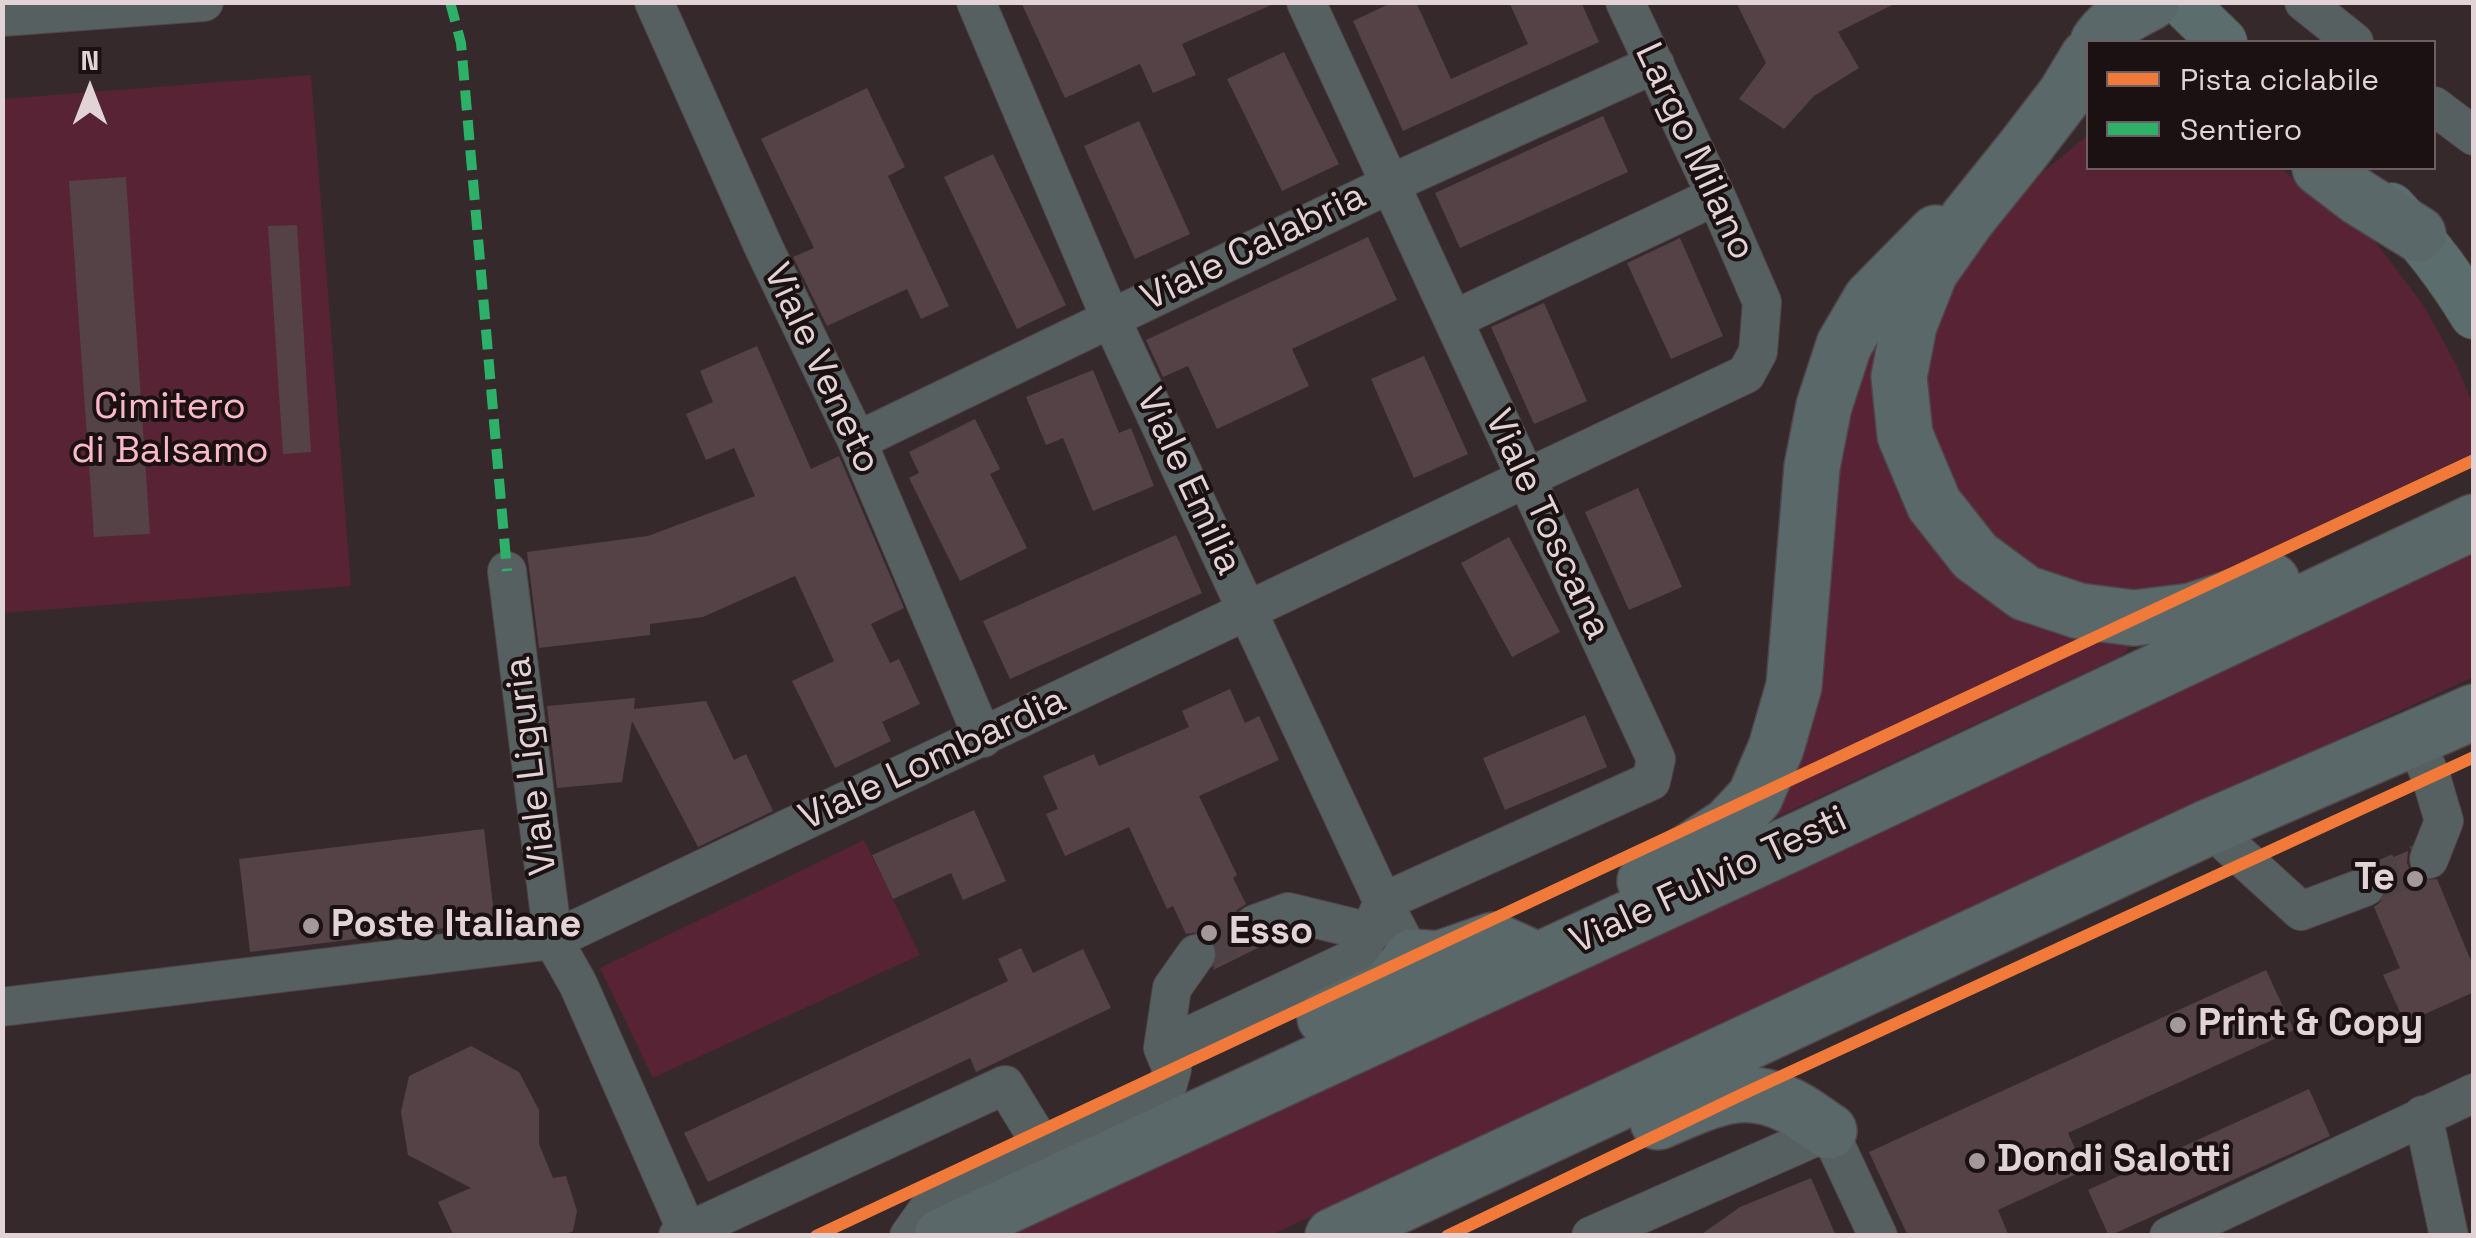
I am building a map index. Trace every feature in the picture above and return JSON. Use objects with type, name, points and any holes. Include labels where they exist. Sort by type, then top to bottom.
[{"type":"highway","points":[[2118,29],[2169,2]]},
{"type":"highway","points":[[2086,68],[1930,272],[1909,325],[1898,377],[1905,434],[1934,504],[1975,556],[2025,593],[2079,611],[2134,618],[2191,611],[2249,592],[2474,485]]},
{"type":"highway","points":[[1388,930],[1440,959],[1493,940],[1538,960],[1608,906],[1729,825],[1755,797],[1776,748],[1794,686],[1812,468],[1824,406],[1844,346],[1871,299],[1918,250],[2022,151],[2086,103]]},
{"type":"highway","points":[[2323,170],[2418,234]]},
{"type":"highway","name":"Viale Fulvio Testi","points":[[942,1236],[2474,522]]},
{"type":"highway","points":[[1333,1236],[2209,827],[2451,725]]},
{"type":"highway","points":[[1223,1105],[1238,1058],[1390,988],[1388,930]]},
{"type":"highway","points":[[1515,1150],[1602,1146],[1724,1095],[1747,1092],[1787,1104],[1829,1131]]},
{"type":"main road","points":[[2182,2],[2221,40]]},
{"type":"main road","points":[[2354,170],[2418,234],[2474,314]]},
{"type":"street","points":[[2,17],[63,8],[204,2]]},
{"type":"street","name":"Viale Veneto","points":[[654,2],[764,248],[857,440],[983,738]]},
{"type":"street","name":"Viale Emilia","points":[[976,2],[1110,317],[1248,610],[1388,930]]},
{"type":"street","name":"Viale Toscana","points":[[1306,2],[1656,760],[1651,781],[1388,930]]},
{"type":"street","name":"Largo Milano","points":[[1625,2],[1762,302]]},
{"type":"street","points":[[2304,2],[2352,40]]},
{"type":"street","name":"Viale Calabria","points":[[857,440],[1390,184],[1654,64]]},
{"type":"street","points":[[2436,108],[2474,136]]},
{"type":"street","points":[[1452,320],[1716,196]]},
{"type":"street","name":"Viale Lombardia","points":[[2,1007],[553,940],[1746,374],[1758,352],[1762,302]]},
{"type":"street","name":"Viale Liguria","points":[[508,571],[553,940],[578,984],[682,1233]]},
{"type":"street","points":[[2429,859],[2444,821],[2431,778],[2451,725]]},
{"type":"street","points":[[2209,827],[2301,911],[2365,887]]},
{"type":"street","points":[[1255,924],[1288,912],[1388,930]]},
{"type":"street","points":[[1163,1048],[1359,956],[1388,930]]},
{"type":"street","points":[[909,1236],[938,1195],[1166,1091],[1172,1069],[1163,1048],[1172,988],[1196,954]]},
{"type":"street","points":[[682,1233],[1005,1085],[1043,1146]]},
{"type":"street","points":[[2169,1236],[2474,1093]]},
{"type":"street","points":[[2423,1115],[2449,1236]]},
{"type":"street","points":[[1590,1236],[1829,1131],[1878,1236]]},
{"type":"green space","name":"Cimitero di Balsamo","points":[[311,75],[351,586],[3,613],[3,99]]},
{"type":"green space","points":[[2086,137],[2086,170],[2283,170],[2314,198],[2367,231],[2424,306],[2473,404],[2473,453],[2149,606],[2018,570],[1936,473],[1919,362],[1968,234]]},
{"type":"green space","points":[[1869,340],[1886,345],[1899,471],[2112,638],[2131,646],[2121,656],[1781,815],[1770,815],[1833,440]]},
{"type":"green space","points":[[2473,554],[2473,677],[1271,1235],[1006,1236]]},
{"type":"green space","points":[[864,840],[920,955],[653,1078],[600,968]]},
{"type":"building","points":[[1021,2],[1278,2],[1182,44],[1196,75],[1153,93],[1140,64],[1065,98]]},
{"type":"building","points":[[1393,2],[1416,2],[1451,79],[1528,44],[1509,2],[1581,2],[1599,42],[1403,131],[1353,21]]},
{"type":"building","points":[[1736,2],[1898,2],[1838,32],[1859,68],[1814,96],[1784,129],[1739,99],[1766,63]]},
{"type":"building","points":[[1284,52],[1339,164],[1282,191],[1227,79]]},
{"type":"building","points":[[867,88],[905,167],[888,176],[949,306],[921,319],[907,289],[827,326],[793,257],[814,248],[761,139]]},
{"type":"building","points":[[1603,116],[1628,172],[1460,248],[1435,193]]},
{"type":"building","points":[[1139,121],[1190,234],[1135,259],[1084,146]]},
{"type":"building","points":[[993,154],[1066,305],[1017,329],[944,177]]},
{"type":"building","points":[[126,177],[150,534],[94,537],[69,181]]},
{"type":"building","points":[[297,225],[311,452],[283,454],[268,226]]},
{"type":"building","points":[[1368,237],[1397,300],[1292,349],[1309,386],[1217,429],[1188,366],[1163,377],[1146,340]]},
{"type":"building","points":[[1680,238],[1723,336],[1671,359],[1627,263]]},
{"type":"building","points":[[1544,303],[1587,401],[1534,424],[1491,327]]},
{"type":"building","points":[[757,346],[811,469],[839,456],[904,608],[871,624],[890,663],[899,659],[920,704],[882,722],[891,741],[835,768],[792,681],[834,661],[795,576],[703,617],[650,624],[650,635],[539,648],[527,552],[648,536],[755,496],[734,448],[706,460],[686,414],[713,402],[700,371]]},
{"type":"building","points":[[1424,356],[1468,454],[1414,478],[1371,379]]},
{"type":"building","points":[[1093,370],[1119,433],[1131,428],[1154,486],[1093,511],[1063,438],[1046,445],[1026,397]]},
{"type":"building","points":[[975,419],[1000,469],[990,474],[1027,548],[960,581],[909,478],[919,473],[909,452]]},
{"type":"building","points":[[1638,488],[1682,587],[1629,610],[1585,512]]},
{"type":"building","points":[[1176,535],[1202,593],[1010,679],[983,621]]},
{"type":"building","points":[[1509,537],[1560,632],[1512,657],[1461,563]]},
{"type":"building","points":[[1230,689],[1245,723],[1259,716],[1279,760],[1199,796],[1237,875],[1233,878],[1246,904],[1233,919],[1234,933],[1250,946],[1264,945],[1213,970],[1218,957],[1216,944],[1210,936],[1199,932],[1186,934],[1173,906],[1167,909],[1129,827],[1065,856],[1046,814],[1058,809],[1043,776],[1094,754],[1099,766],[1189,727],[1182,711]]},
{"type":"building","points":[[635,698],[634,709],[706,701],[734,760],[746,754],[773,811],[698,847],[632,721],[622,782],[557,788],[547,706]]},
{"type":"building","points":[[1585,715],[1607,767],[1505,810],[1483,758]]},
{"type":"building","points":[[974,810],[1006,881],[963,900],[951,873],[893,899],[872,855]]},
{"type":"building","points":[[484,829],[495,922],[250,952],[239,859]]},
{"type":"building","points":[[2408,851],[2407,863],[2412,874],[2422,880],[2437,879],[2474,968],[2474,992],[2405,1023],[2383,975],[2400,968],[2374,907],[2387,892],[2386,880],[2372,866]]},
{"type":"building","points":[[1021,948],[1033,973],[1083,949],[1111,1008],[976,1072],[970,1058],[708,1182],[684,1133],[1008,981],[998,959]]},
{"type":"building","points":[[2266,970],[2294,1030],[2068,1133],[2085,1170],[1998,1210],[2009,1236],[1908,1236],[1869,1152]]},
{"type":"building","points":[[471,1046],[519,1072],[539,1110],[539,1144],[553,1178],[566,1176],[577,1211],[573,1231],[561,1236],[454,1236],[438,1202],[471,1188],[408,1155],[401,1112],[409,1076]]},
{"type":"building","points":[[2309,1089],[2330,1136],[2109,1236],[2088,1190]]},
{"type":"building","points":[[1811,1178],[1836,1236],[1699,1236],[1740,1207]]},
{"type":"tunnel","points":[[2365,887],[2429,859]]},
{"type":"tunnel","points":[[1196,954],[1255,924]]},
{"type":"marked path","points":[[450,2],[461,43],[507,571]]},
{"type":"cycle path","points":[[816,1236],[2474,460]]},
{"type":"cycle path","points":[[1447,1236],[1747,1092],[2474,757]]},
{"type":"place","name":"Te","points":[[2415,879]]},
{"type":"place","name":"Poste Italiane","points":[[311,926]]},
{"type":"place","name":"Esso","points":[[1209,933]]},
{"type":"place","name":"Print & Copy","points":[[2178,1025]]},
{"type":"place","name":"Dondi Salotti","points":[[1977,1161]]}]
